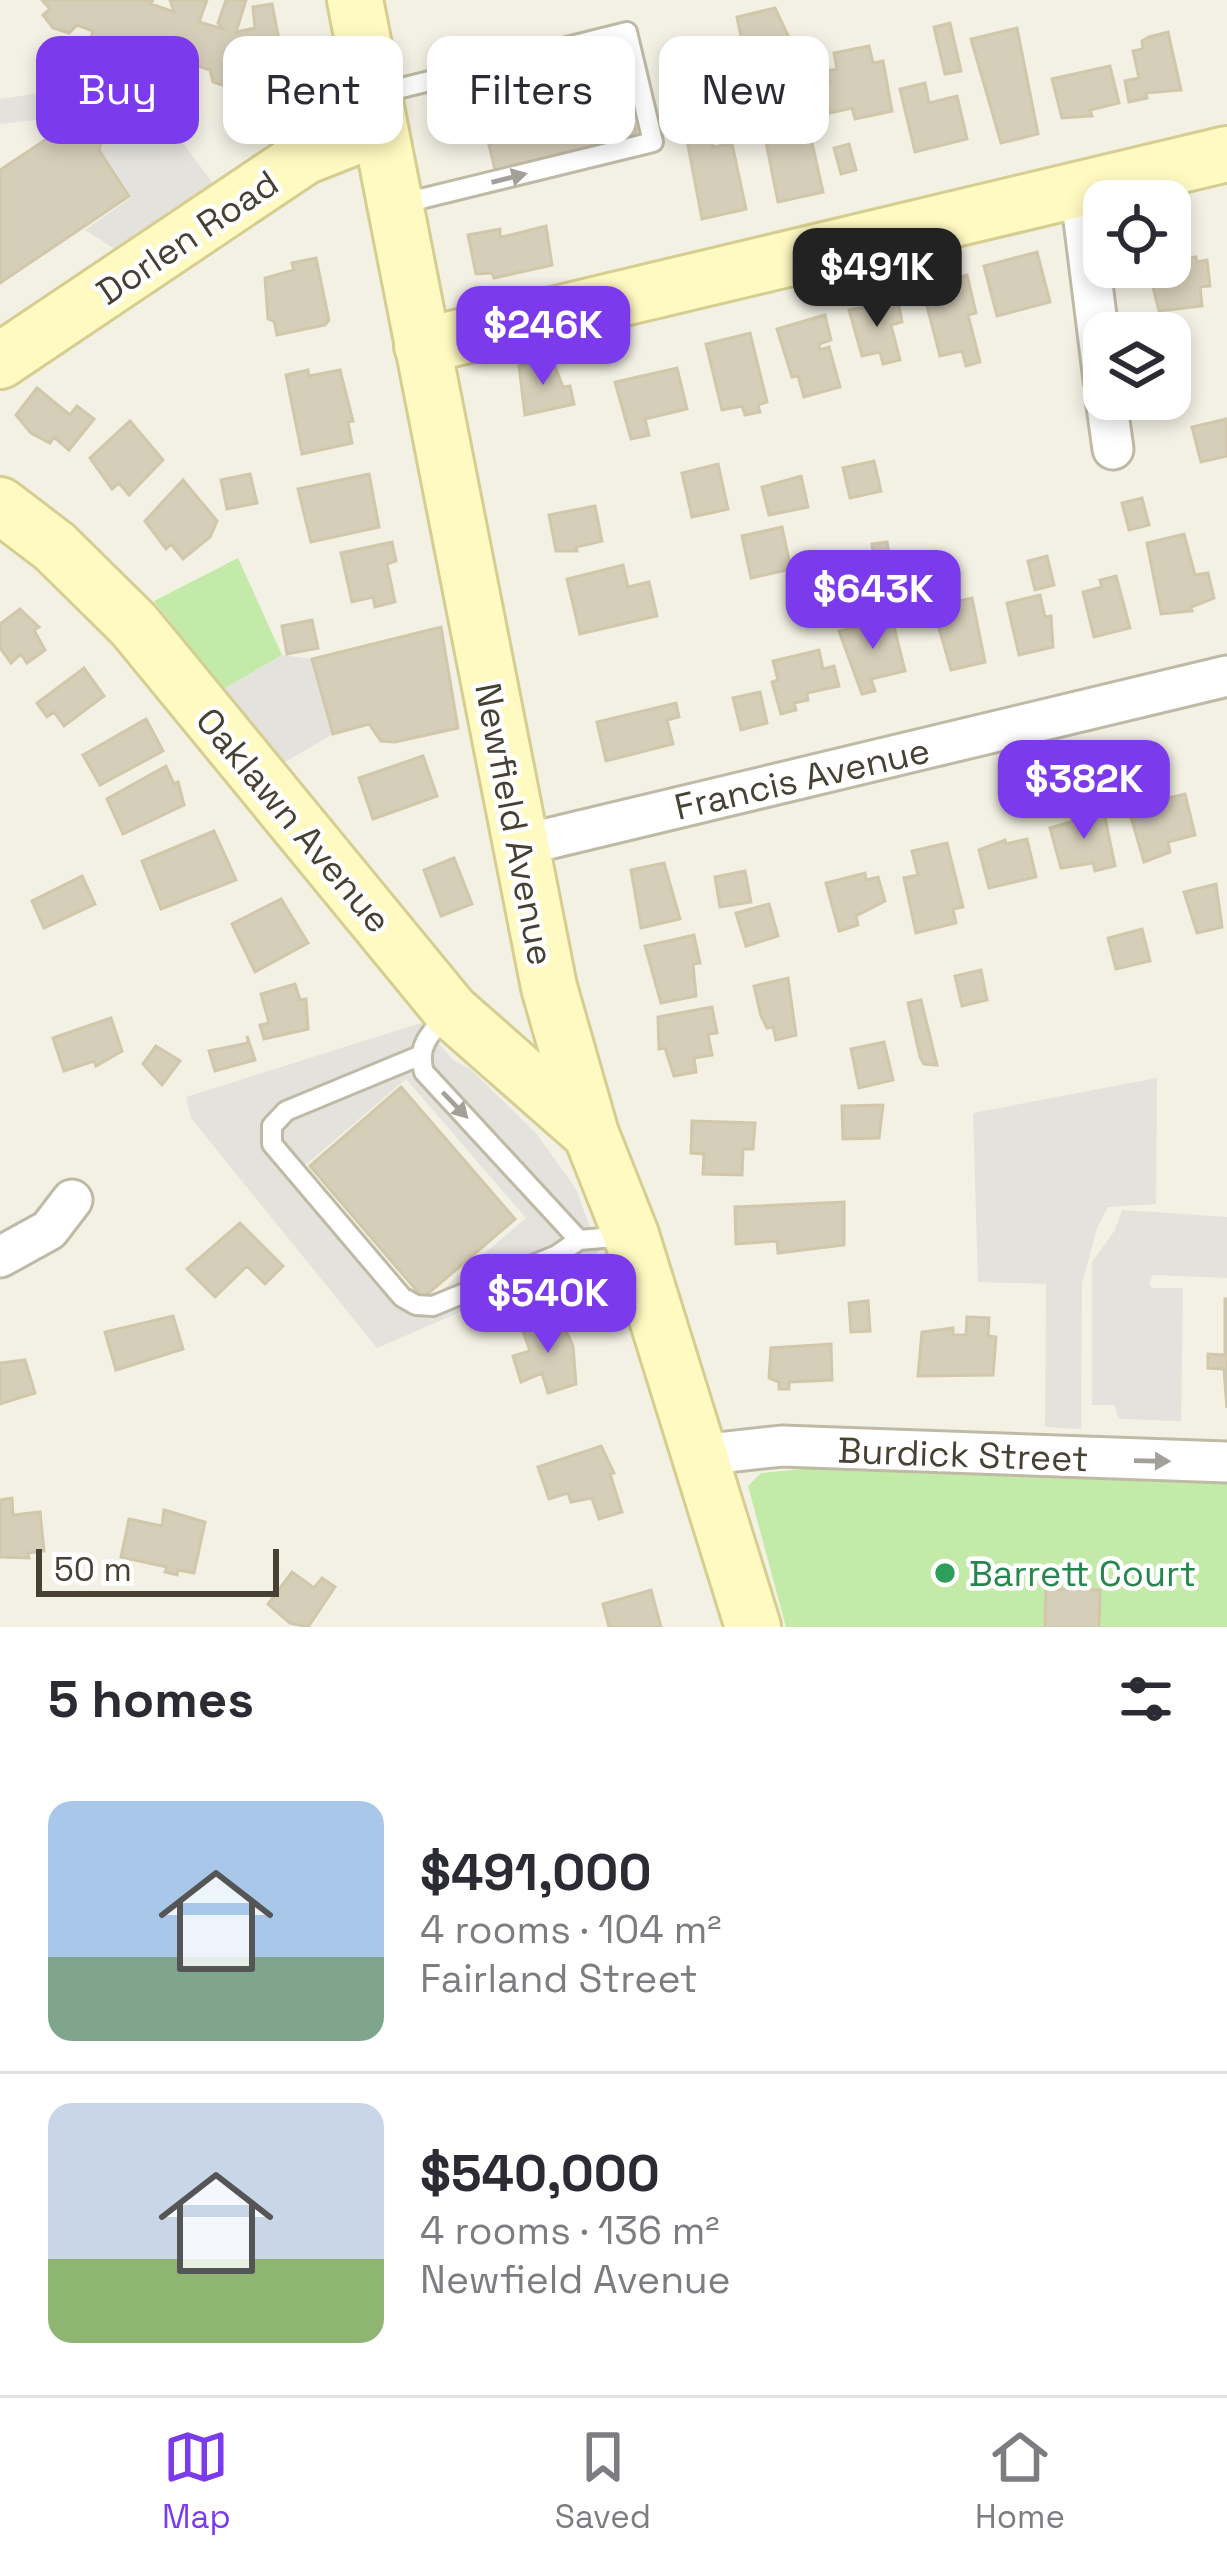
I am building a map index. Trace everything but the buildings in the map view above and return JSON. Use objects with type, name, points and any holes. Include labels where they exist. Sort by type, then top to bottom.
[{"type":"street","name":"Newfield Avenue","points":[[356,0],[363,36]]},
{"type":"street","name":"Dorlen Road","points":[[0,361],[325,144]]},
{"type":"street","name":"Newfield Avenue","points":[[383,144],[518,846],[549,987],[591,1134],[605,1238],[700,1455],[753,1627]]},
{"type":"street","points":[[422,346],[1227,154]]},
{"type":"street","points":[[1080,188],[1096,312]]},
{"type":"street","points":[[1109,420],[1113,449]]},
{"type":"street","name":"Oaklawn Avenue","points":[[0,505],[55,548],[134,625],[451,1012],[591,1134]]},
{"type":"street","name":"Francis Avenue","points":[[518,846],[1227,676]]},
{"type":"street","points":[[0,1256],[49,1230],[72,1200]]},
{"type":"street","name":"Burdick Street","points":[[700,1455],[782,1446],[1227,1462]]},
{"type":"lane","points":[[395,205],[653,142],[626,32],[403,103]]},
{"type":"lane","points":[[419,1056],[424,1072],[605,1238],[433,1306],[416,1306],[402,1297],[272,1144],[272,1126],[286,1111],[419,1056],[451,1012]]},
{"type":"green space","points":[[238,558],[282,655],[222,690],[154,601]]},
{"type":"green space","points":[[821,1467],[1227,1481],[1227,1627],[786,1627],[748,1486],[761,1473]]},
{"type":"shaded area","points":[[36,94],[36,120],[0,124],[0,99]]},
{"type":"shaded area","points":[[97,144],[184,144],[215,186],[118,251],[85,230],[132,197]]},
{"type":"shaded area","points":[[282,655],[312,659],[333,734],[280,765],[220,698],[222,690]]},
{"type":"shaded area","points":[[421,1023],[453,1060],[470,1069],[536,1133],[576,1189],[599,1252],[377,1348],[191,1118],[186,1097]],"holes":[[[406,1079],[526,1218],[430,1300],[419,1301],[302,1168]]]},
{"type":"shaded area","points":[[1157,1078],[1156,1204],[1108,1207],[1097,1228],[1082,1284],[1081,1429],[1045,1427],[1046,1284],[978,1282],[973,1113]]},
{"type":"shaded area","points":[[1122,1210],[1227,1217],[1227,1278],[1153,1275],[1149,1283],[1152,1288],[1183,1288],[1181,1421],[1119,1419],[1114,1405],[1092,1405],[1092,1262],[1115,1230]]},
{"type":"place","name":"Barrett Court","points":[[945,1573]]}]
